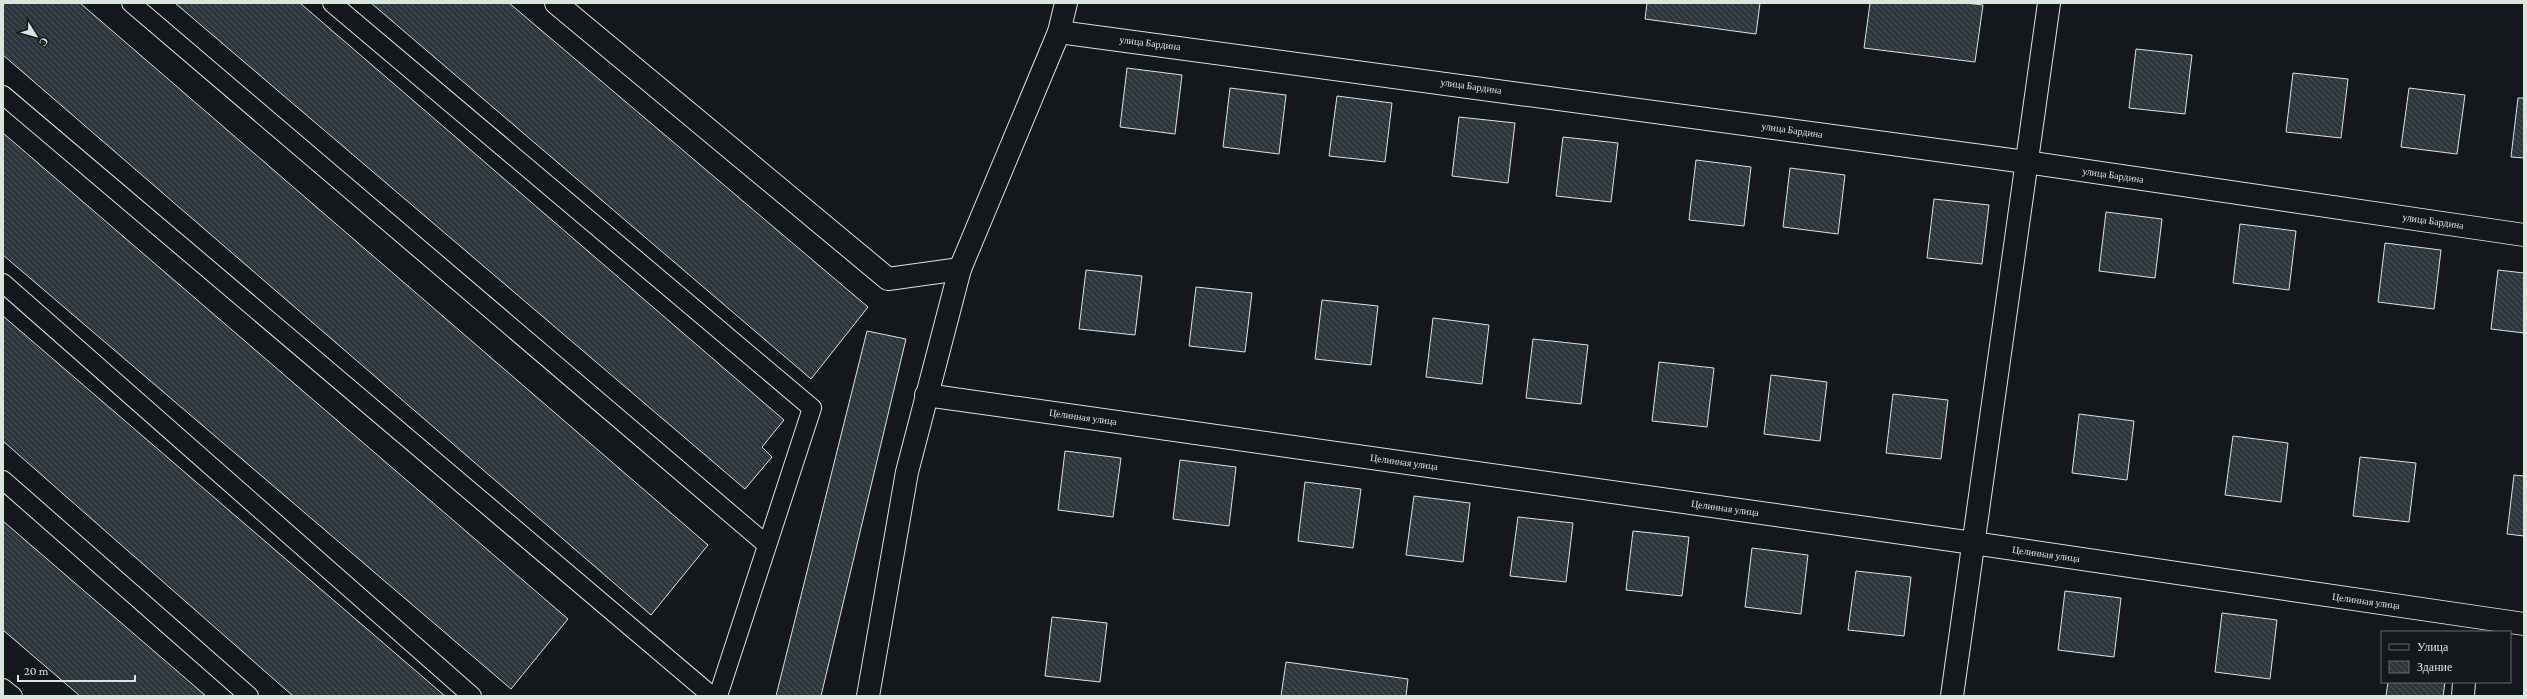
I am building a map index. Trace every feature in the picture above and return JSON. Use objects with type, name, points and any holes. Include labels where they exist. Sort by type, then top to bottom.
[{"type":"street","points":[[556,3],[888,279],[960,270]]},
{"type":"street","points":[[868,696],[907,472],[960,270],[1059,32],[1066,3]]},
{"type":"street","points":[[1952,696],[2049,3]]},
{"type":"street","name":"улица Бардина","points":[[1059,32],[2026,162],[2524,235]]},
{"type":"street","name":"Целинная улица","points":[[926,395],[1973,543],[2470,624],[2524,624]]},
{"type":"street","points":[[2463,696],[2464,683]]},
{"type":"lane","points":[[131,3],[767,545]]},
{"type":"lane","points":[[332,3],[812,408],[718,696]]},
{"type":"lane","points":[[3,95],[712,696]]},
{"type":"lane","points":[[3,283],[472,696]]},
{"type":"lane","points":[[3,480],[250,696]]},
{"type":"lane","points":[[3,688],[13,696]]},
{"type":"building","points":[[3,3],[80,3],[708,545],[651,615],[3,55]]},
{"type":"building","points":[[175,3],[300,3],[784,420],[762,447],[772,457],[745,489]]},
{"type":"building","points":[[371,3],[509,3],[868,307],[811,379]]},
{"type":"building","points":[[1647,3],[1760,3],[1756,34],[1645,19]]},
{"type":"building","points":[[1870,3],[1966,3],[1983,5],[1975,62],[1864,48]]},
{"type":"building","points":[[2136,49],[2192,55],[2185,114],[2129,108]]},
{"type":"building","points":[[1127,68],[1182,75],[1175,134],[1120,127]]},
{"type":"building","points":[[2293,73],[2348,79],[2341,138],[2286,132]]},
{"type":"building","points":[[1230,88],[1286,95],[1279,154],[1223,147]]},
{"type":"building","points":[[2409,88],[2465,95],[2457,154],[2401,147]]},
{"type":"building","points":[[1337,96],[1392,103],[1385,162],[1329,156]]},
{"type":"building","points":[[2518,98],[2524,98],[2524,158],[2511,157]]},
{"type":"building","points":[[1459,117],[1515,123],[1508,183],[1452,176]]},
{"type":"building","points":[[3,133],[568,619],[511,689],[3,255]]},
{"type":"building","points":[[1563,137],[1618,143],[1611,202],[1556,196]]},
{"type":"building","points":[[1696,160],[1751,167],[1744,226],[1689,220]]},
{"type":"building","points":[[1790,168],[1845,175],[1838,234],[1783,227]]},
{"type":"building","points":[[1934,199],[1989,205],[1982,264],[1927,258]]},
{"type":"building","points":[[2106,212],[2162,219],[2155,278],[2099,271]]},
{"type":"building","points":[[2240,224],[2296,231],[2289,290],[2233,283]]},
{"type":"building","points":[[2385,243],[2441,250],[2434,309],[2378,302]]},
{"type":"building","points":[[1086,270],[1142,276],[1135,335],[1079,329]]},
{"type":"building","points":[[2498,270],[2524,273],[2524,333],[2491,329]]},
{"type":"building","points":[[1196,287],[1252,293],[1245,352],[1189,346]]},
{"type":"building","points":[[1322,300],[1378,306],[1371,365],[1315,359]]},
{"type":"building","points":[[3,316],[445,696],[293,696],[3,441]]},
{"type":"building","points":[[1433,318],[1489,325],[1482,384],[1426,377]]},
{"type":"building","points":[[867,331],[906,339],[821,696],[776,696]]},
{"type":"building","points":[[1533,339],[1588,345],[1581,404],[1526,398]]},
{"type":"building","points":[[1659,362],[1714,368],[1707,427],[1652,421]]},
{"type":"building","points":[[1771,375],[1827,382],[1820,441],[1764,434]]},
{"type":"building","points":[[1893,394],[1948,400],[1941,459],[1886,453]]},
{"type":"building","points":[[2079,414],[2134,421],[2127,480],[2072,473]]},
{"type":"building","points":[[2233,436],[2288,443],[2281,502],[2225,495]]},
{"type":"building","points":[[1065,451],[1121,458],[1113,517],[1058,510]]},
{"type":"building","points":[[2360,457],[2416,463],[2409,522],[2353,516]]},
{"type":"building","points":[[1180,460],[1236,467],[1229,526],[1173,519]]},
{"type":"building","points":[[2514,475],[2524,476],[2524,536],[2507,534]]},
{"type":"building","points":[[1305,482],[1361,489],[1353,548],[1298,541]]},
{"type":"building","points":[[1414,496],[1470,503],[1463,562],[1406,555]]},
{"type":"building","points":[[1518,517],[1573,523],[1566,582],[1510,576]]},
{"type":"building","points":[[3,521],[206,696],[80,696],[3,630]]},
{"type":"building","points":[[1633,531],[1689,537],[1682,596],[1626,590]]},
{"type":"building","points":[[1752,548],[1808,555],[1801,614],[1745,607]]},
{"type":"building","points":[[1856,571],[1911,577],[1904,636],[1848,630]]},
{"type":"building","points":[[2065,591],[2121,598],[2114,657],[2058,650]]},
{"type":"building","points":[[2222,613],[2277,620],[2270,679],[2215,672]]},
{"type":"building","points":[[1052,617],[1107,623],[1100,682],[1045,676]]},
{"type":"building","points":[[1286,662],[1408,679],[1406,696],[1281,696]]},
{"type":"building","points":[[2388,683],[2445,683],[2443,696],[2386,696]]}]
